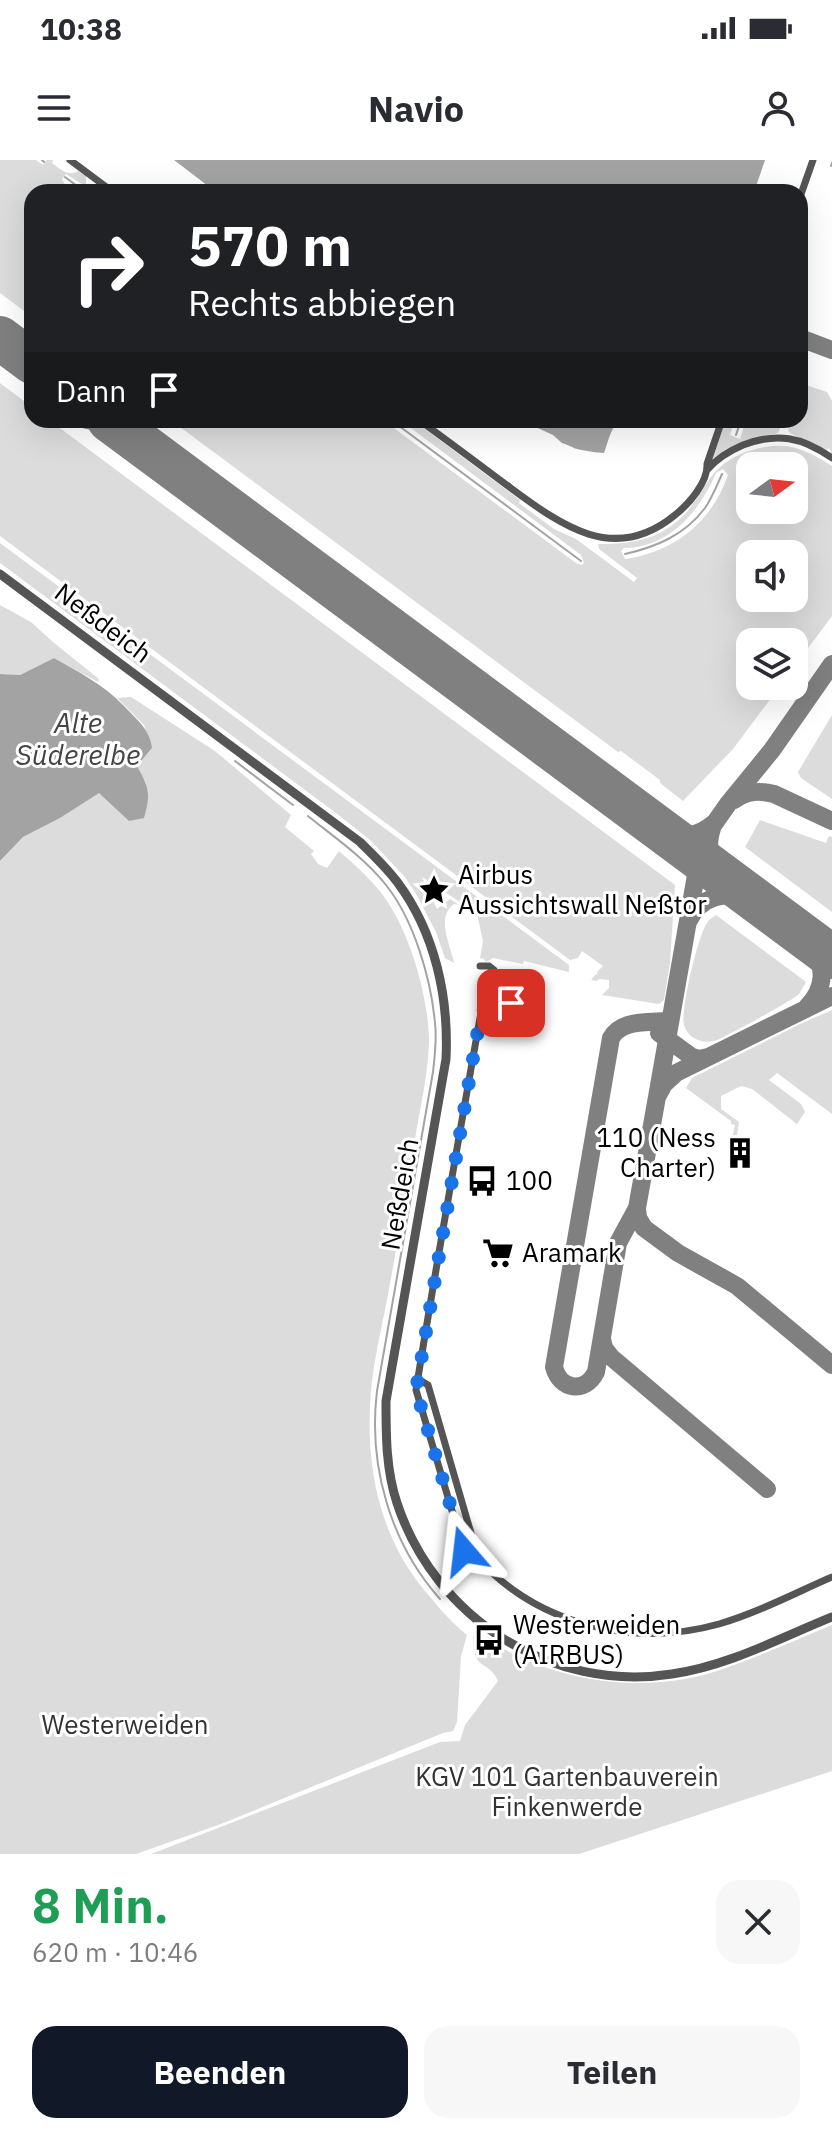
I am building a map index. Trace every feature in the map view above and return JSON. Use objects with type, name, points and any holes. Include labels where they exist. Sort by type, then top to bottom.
[{"type":"street","points":[[70,160],[102,184]]},
{"type":"street","points":[[805,184],[813,160]]},
{"type":"street","points":[[430,428],[548,515],[571,529],[598,537],[634,535],[664,523],[689,501],[707,470],[736,448],[773,437],[801,442],[832,458]]},
{"type":"street","points":[[707,470],[719,428]]},
{"type":"street","name":"Neßdeich","points":[[0,574],[360,842],[398,883],[422,924],[443,994],[447,1027],[446,1059],[386,1401],[386,1439],[390,1476],[406,1526],[446,1590],[472,1617],[510,1643],[573,1670],[613,1676],[671,1675],[708,1667],[832,1617]]},
{"type":"street","points":[[480,966],[489,966],[494,970],[493,993],[501,1005],[509,1005],[515,985]]},
{"type":"street","points":[[496,1000],[485,1007],[480,1018],[416,1390],[464,1551],[473,1553],[499,1580],[523,1597],[574,1622],[619,1632],[669,1632],[720,1623],[832,1577]]},
{"type":"street","points":[[418,1379],[428,1385],[475,1547],[473,1553]]},
{"type":"green space","points":[[0,160],[36,160],[43,165],[47,160],[53,160],[52,163],[64,172],[78,171],[86,176],[86,184],[66,174],[62,179],[66,184],[24,184],[24,311],[0,293]]},
{"type":"green space","points":[[0,383],[24,401],[24,428],[60,428],[675,885],[670,963],[664,1000],[659,1004],[602,995],[609,988],[609,980],[591,980],[603,966],[582,951],[578,958],[570,960],[0,536]]},
{"type":"green space","points":[[808,386],[827,392],[832,401],[832,454],[829,448],[827,450],[788,431],[789,428],[808,428]]},
{"type":"green space","points":[[181,428],[394,428],[576,563],[584,563],[581,555],[411,428],[424,428],[554,529],[576,539],[634,582],[637,578],[599,549],[598,544],[634,541],[668,528],[689,509],[715,472],[725,463],[736,457],[736,524],[808,524],[808,453],[832,466],[832,616],[808,648],[808,628],[736,628],[736,700],[770,700],[733,749],[683,801],[621,751],[618,752]],"holes":[[[723,469],[728,475],[712,507],[689,532],[660,550],[625,559],[621,551],[624,548],[655,542],[669,534],[692,513],[716,473]]]},
{"type":"green space","points":[[722,428],[732,428],[730,435],[740,439],[743,428],[780,428],[778,433],[743,441],[712,459]]},
{"type":"green space","points":[[771,446],[805,452],[746,452]]},
{"type":"green space","points":[[0,543],[569,965],[569,972],[524,961],[523,964],[493,958],[486,962],[480,958],[483,941],[477,914],[462,908],[463,904],[422,877],[437,909],[450,899],[459,905],[454,904],[448,910],[445,924],[454,963],[445,958],[436,932],[415,892],[370,840],[0,563]]},
{"type":"green space","points":[[0,605],[31,622],[99,679],[98,682],[54,658],[20,675],[0,674]]},
{"type":"green space","name":"Westerweiden","points":[[131,697],[215,751],[291,815],[285,827],[314,851],[311,854],[318,864],[327,868],[339,851],[353,863],[389,904],[412,952],[426,1008],[429,1043],[400,1228],[374,1366],[370,1443],[377,1494],[394,1542],[421,1586],[467,1635],[461,1656],[457,1722],[453,1731],[221,1824],[136,1854],[0,1854],[0,861],[23,837],[60,818],[99,792],[129,821],[146,783],[137,766],[152,748],[144,725],[117,698]]},
{"type":"green space","points":[[832,715],[832,799],[801,778],[798,772]]},
{"type":"green space","points":[[760,820],[826,843],[829,836],[832,837],[832,912],[745,847]]},
{"type":"green space","points":[[716,915],[806,982],[794,998],[721,1038],[704,1041],[691,1036],[683,1017],[699,942],[708,922]]},
{"type":"green space","points":[[832,1010],[832,1114],[777,1073],[769,1080],[801,1104],[805,1112],[797,1124],[752,1089],[741,1086],[721,1096],[721,1109],[739,1122],[737,1135],[731,1144],[735,1125],[686,1088],[692,1078]]},
{"type":"green space","name":"KGV 101 Gartenbauverein Finkenwerde","points":[[832,1625],[832,1771],[579,1854],[151,1854],[440,1742],[460,1741],[465,1725],[498,1681],[476,1657],[473,1637],[477,1632],[533,1663],[596,1680],[628,1683],[692,1678],[723,1669]]},
{"type":"water","points":[[174,160],[765,160],[757,184],[206,184]]},
{"type":"water","points":[[538,428],[614,428],[604,453],[574,448]]},
{"type":"water","name":"Alte Süderelbe","points":[[54,658],[91,679],[116,698],[145,730],[152,748],[137,766],[148,791],[144,818],[129,821],[99,793],[23,837],[0,861],[0,674],[20,675]]},
{"type":"waterway","points":[[65,177],[74,184]]},
{"type":"waterway","points":[[402,428],[581,561]]},
{"type":"waterway","points":[[736,435],[738,428]]},
{"type":"waterway","points":[[625,554],[648,548],[688,526],[708,504],[722,474]]},
{"type":"waterway","points":[[235,761],[293,805]]},
{"type":"waterway","points":[[308,816],[369,866],[396,899],[420,951],[433,1006],[436,1035],[433,1072],[377,1391],[375,1419],[376,1447],[386,1502],[408,1553],[440,1599]]},
{"type":"taxiway","points":[[808,341],[832,350]]},
{"type":"taxiway","points":[[117,428],[131,436]]},
{"type":"taxiway","points":[[142,428],[144,436],[157,455]]},
{"type":"taxiway","points":[[832,664],[772,750],[702,841],[657,1097],[664,1084],[676,1073],[832,996]]},
{"type":"taxiway","points":[[734,800],[748,793],[774,794],[832,821]]},
{"type":"taxiway","points":[[662,831],[689,835],[714,823],[709,850],[721,874]]},
{"type":"taxiway","points":[[689,920],[707,901],[731,895],[750,896]]},
{"type":"taxiway","points":[[807,1007],[818,992],[822,976],[813,943]]},
{"type":"taxiway","points":[[657,1097],[637,1208],[618,1243],[596,1372],[586,1384],[573,1386],[562,1381],[554,1367],[611,1038],[622,1027],[670,1020]]},
{"type":"taxiway","points":[[659,1033],[692,1057],[708,1057]]},
{"type":"taxiway","points":[[637,1208],[644,1228],[678,1253],[737,1286],[832,1365]]},
{"type":"taxiway","points":[[602,1339],[611,1357],[767,1489]]},
{"type":"runway","points":[[0,338],[24,356]]},
{"type":"runway","points":[[120,428],[832,957]]},
{"type":"place","name":"Airbus Aussichtswall Neßtor","points":[[434,890]]},
{"type":"place","name":"110 (Ness Charter)","points":[[740,1153]]},
{"type":"place","name":"100","points":[[482,1181]]},
{"type":"place","name":"Aramark","points":[[498,1253]]},
{"type":"place","name":"Westerweiden (AIRBUS)","points":[[489,1640]]},
{"type":"route","points":[[464,1551],[416,1390],[480,1018],[485,1007],[496,1000],[504,1006],[511,1003]]}]
